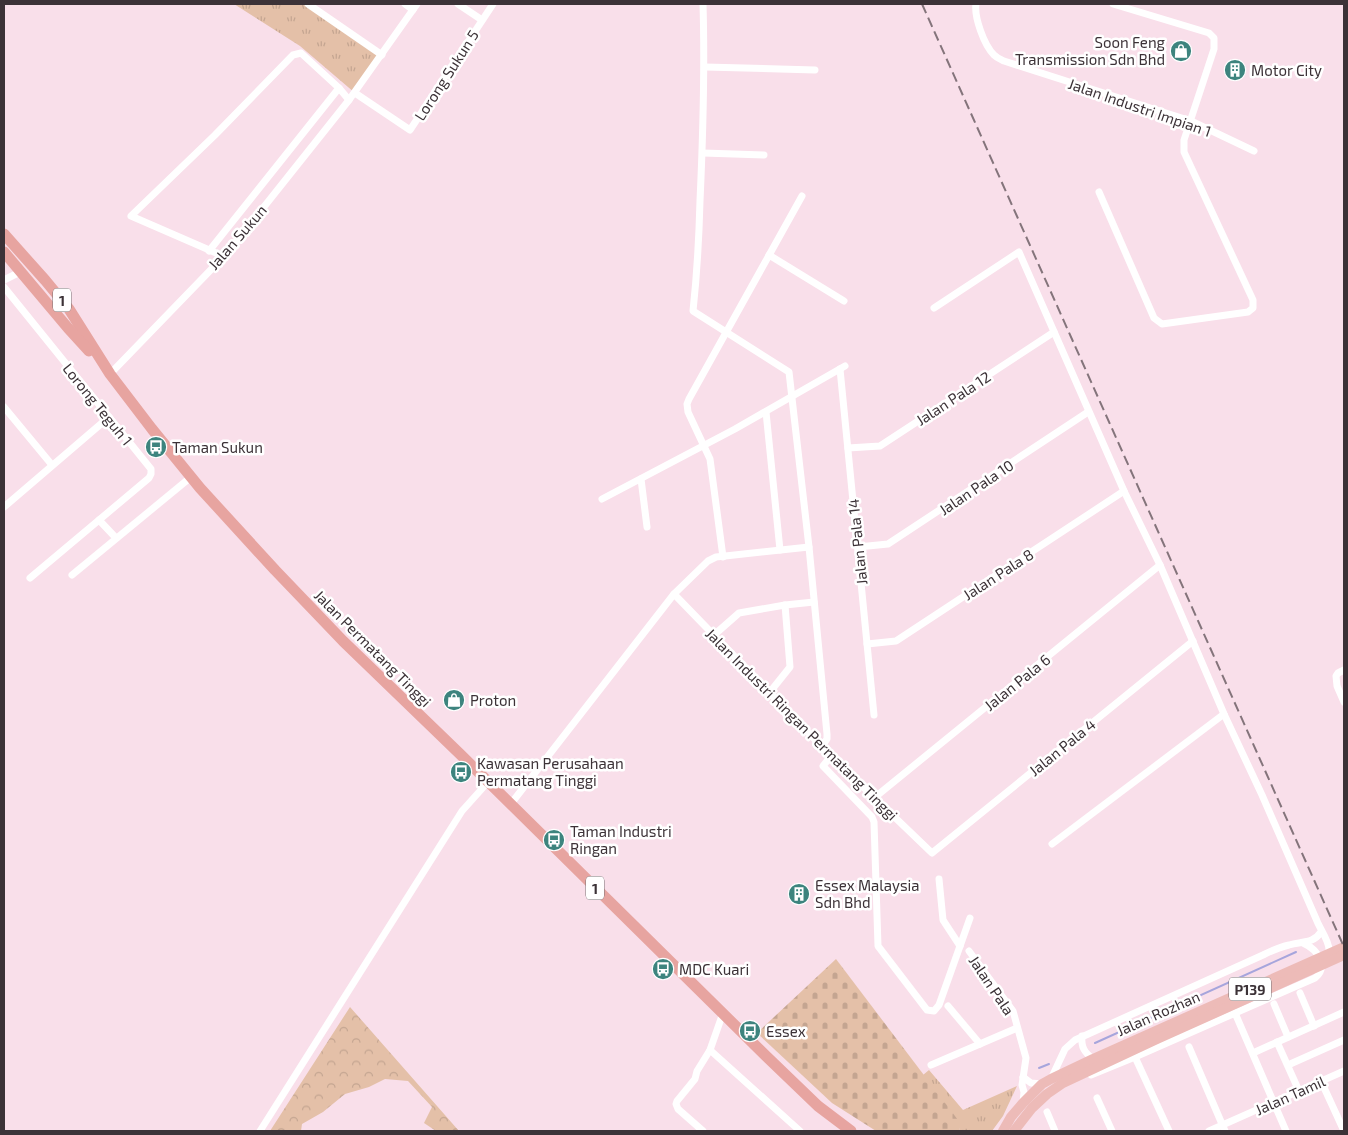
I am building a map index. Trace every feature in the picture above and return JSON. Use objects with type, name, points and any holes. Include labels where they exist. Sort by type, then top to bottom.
[{"type":"highway","name":"Jalan Permatang Tinggi","points":[[4,234],[68,309],[110,374],[152,429],[191,477],[261,555],[343,641],[818,1106],[852,1131]]},
{"type":"highway","name":"Jalan Permatang Tinggi","points":[[4,252],[68,328],[110,374]]},
{"type":"highway","points":[[20,272],[26,270],[45,280]]},
{"type":"main road","name":"Jalan Rozhan","points":[[1014,1131],[1028,1112],[1063,1083],[1156,1035],[1344,947]]},
{"type":"main road","name":"Jalan Rozhan","points":[[1003,1131],[1023,1102],[1046,1082],[1093,1059],[1156,1035],[1344,955]]},
{"type":"street","points":[[308,4],[382,54]]},
{"type":"street","points":[[405,4],[415,7]]},
{"type":"street","name":"Lorong Sukun 5","points":[[458,4],[482,20]]},
{"type":"street","name":"Lorong Sukun 5","points":[[355,93],[410,130],[494,4]]},
{"type":"street","points":[[703,4],[705,67],[693,311],[789,372],[809,547],[827,734],[827,739],[822,746]]},
{"type":"street","name":"Jalan Industri Impian 1","points":[[976,4],[976,18],[990,50],[995,56],[1004,61],[1191,121],[1254,151]]},
{"type":"street","points":[[1099,192],[1154,318],[1162,324],[1248,312],[1253,308],[1253,300],[1184,152],[1184,140],[1214,49],[1214,38],[1209,33],[1113,4]]},
{"type":"street","name":"Jalan Sukun","points":[[110,374],[223,256],[355,93],[415,7]]},
{"type":"street","points":[[223,256],[130,216],[293,55],[301,53],[339,88],[349,100]]},
{"type":"street","points":[[705,67],[815,70]]},
{"type":"street","points":[[209,251],[339,88]]},
{"type":"street","points":[[702,153],[764,155]]},
{"type":"street","points":[[723,557],[710,459],[688,412],[687,404],[802,196]]},
{"type":"street","points":[[934,308],[1019,252],[1088,412],[1160,566],[1224,714],[1326,939],[1329,952],[1322,964]]},
{"type":"street","points":[[769,255],[844,301]]},
{"type":"street","points":[[4,280],[20,272]]},
{"type":"street","name":"Lorong Teguh 1","points":[[4,287],[151,469],[149,478],[30,578]]},
{"type":"street","name":"Jalan Pala 12","points":[[848,448],[880,446],[1054,332]]},
{"type":"street","name":"Jalan Pala 14","points":[[793,396],[842,368],[874,715]]},
{"type":"street","points":[[602,499],[704,446],[793,396]]},
{"type":"street","points":[[4,407],[52,466]]},
{"type":"street","points":[[766,412],[780,550]]},
{"type":"street","name":"Jalan Pala 10","points":[[858,547],[888,544],[1088,412]]},
{"type":"street","points":[[4,507],[109,417]]},
{"type":"street","points":[[72,575],[191,477]]},
{"type":"street","points":[[642,479],[647,527]]},
{"type":"street","name":"Jalan Pala 8","points":[[867,644],[896,641],[1124,491]]},
{"type":"street","points":[[99,520],[116,538]]},
{"type":"street","points":[[510,804],[674,594],[711,558],[809,547]]},
{"type":"street","name":"Jalan Pala 6","points":[[874,798],[1160,566]]},
{"type":"street","name":"Jalan Industri Ringan Permatang Tinggi","points":[[674,594],[831,756],[932,853]]},
{"type":"street","points":[[714,635],[739,613],[814,602]]},
{"type":"street","points":[[770,692],[790,667],[785,605]]},
{"type":"street","name":"Jalan Pala 4","points":[[932,853],[1193,641]]},
{"type":"street","points":[[1344,670],[1336,676],[1337,686],[1344,702]]},
{"type":"street","points":[[1052,844],[1224,714]]},
{"type":"street","points":[[831,756],[822,766],[872,817],[874,822],[878,946],[927,1010],[934,1011],[939,1005],[970,918]]},
{"type":"street","points":[[260,1131],[462,811],[488,782]]},
{"type":"street","points":[[940,879],[943,920],[960,946]]},
{"type":"street","points":[[1023,1077],[1031,1083],[1046,1082],[1065,1049],[1082,1036],[1262,955],[1288,945],[1314,939],[1322,932]]},
{"type":"street","points":[[1314,949],[1322,932]]},
{"type":"street","points":[[1048,1094],[1315,978],[1322,970],[1322,964],[1314,949],[1303,943]]},
{"type":"street","name":"Jalan Pala","points":[[969,951],[1013,1011],[1026,1058],[1022,1086],[1024,1092],[1023,1102]]},
{"type":"street","points":[[1300,993],[1314,1026]]},
{"type":"street","points":[[1274,1004],[1288,1037]]},
{"type":"street","points":[[948,1006],[980,1044]]},
{"type":"street","points":[[1253,1053],[1344,1012]]},
{"type":"street","points":[[703,1131],[678,1110],[676,1104],[695,1079],[697,1071],[710,1050],[723,1013]]},
{"type":"street","points":[[1235,1013],[1286,1131]]},
{"type":"street","points":[[931,1065],[1018,1028]]},
{"type":"street","points":[[1082,1036],[1082,1047],[1093,1059]]},
{"type":"street","points":[[1288,1065],[1344,1040]]},
{"type":"street","points":[[1278,1042],[1299,1091]]},
{"type":"street","points":[[1189,1047],[1224,1128]]},
{"type":"street","points":[[710,1050],[800,1131]]},
{"type":"street","points":[[1135,1057],[1168,1131]]},
{"type":"street","name":"Jalan Tamil","points":[[1209,1131],[1224,1128],[1274,1102],[1344,1070]]},
{"type":"street","points":[[1321,1081],[1344,1131]]},
{"type":"street","points":[[1097,1098],[1112,1131]]},
{"type":"street","points":[[1047,1112],[1055,1131]]},
{"type":"green space","points":[[234,4],[308,4],[382,55],[355,93],[300,46]]},
{"type":"green space","points":[[836,959],[961,1124],[959,1131],[876,1131],[832,1103],[757,1033]]},
{"type":"green space","points":[[350,1007],[459,1131],[436,1131],[424,1123],[432,1107],[408,1081],[385,1079],[369,1087],[345,1094],[323,1112],[302,1124],[301,1131],[270,1131]]},
{"type":"green space","points":[[929,1070],[963,1110],[1017,1086],[1003,1116],[992,1131],[959,1131],[960,1124],[923,1075]]},
{"type":"waterway","points":[[1095,1043],[1296,952]]},
{"type":"waterway","points":[[1039,1068],[1049,1064]]},
{"type":"railway","points":[[922,4],[1344,947]]},
{"type":"place","name":"Soon Feng Transmission Sdn Bhd","points":[[1181,51]]},
{"type":"place","name":"Motor City","points":[[1235,70]]},
{"type":"place","name":"Taman Sukun","points":[[156,447]]},
{"type":"place","name":"Proton","points":[[454,700]]},
{"type":"place","name":"Kawasan Perusahaan Permatang Tinggi","points":[[461,772]]},
{"type":"place","name":"Taman Industri Ringan","points":[[554,840]]},
{"type":"place","name":"Essex Malaysia Sdn Bhd","points":[[799,894]]},
{"type":"place","name":"MDC Kuari","points":[[663,969]]},
{"type":"place","name":"Essex","points":[[750,1031]]}]
